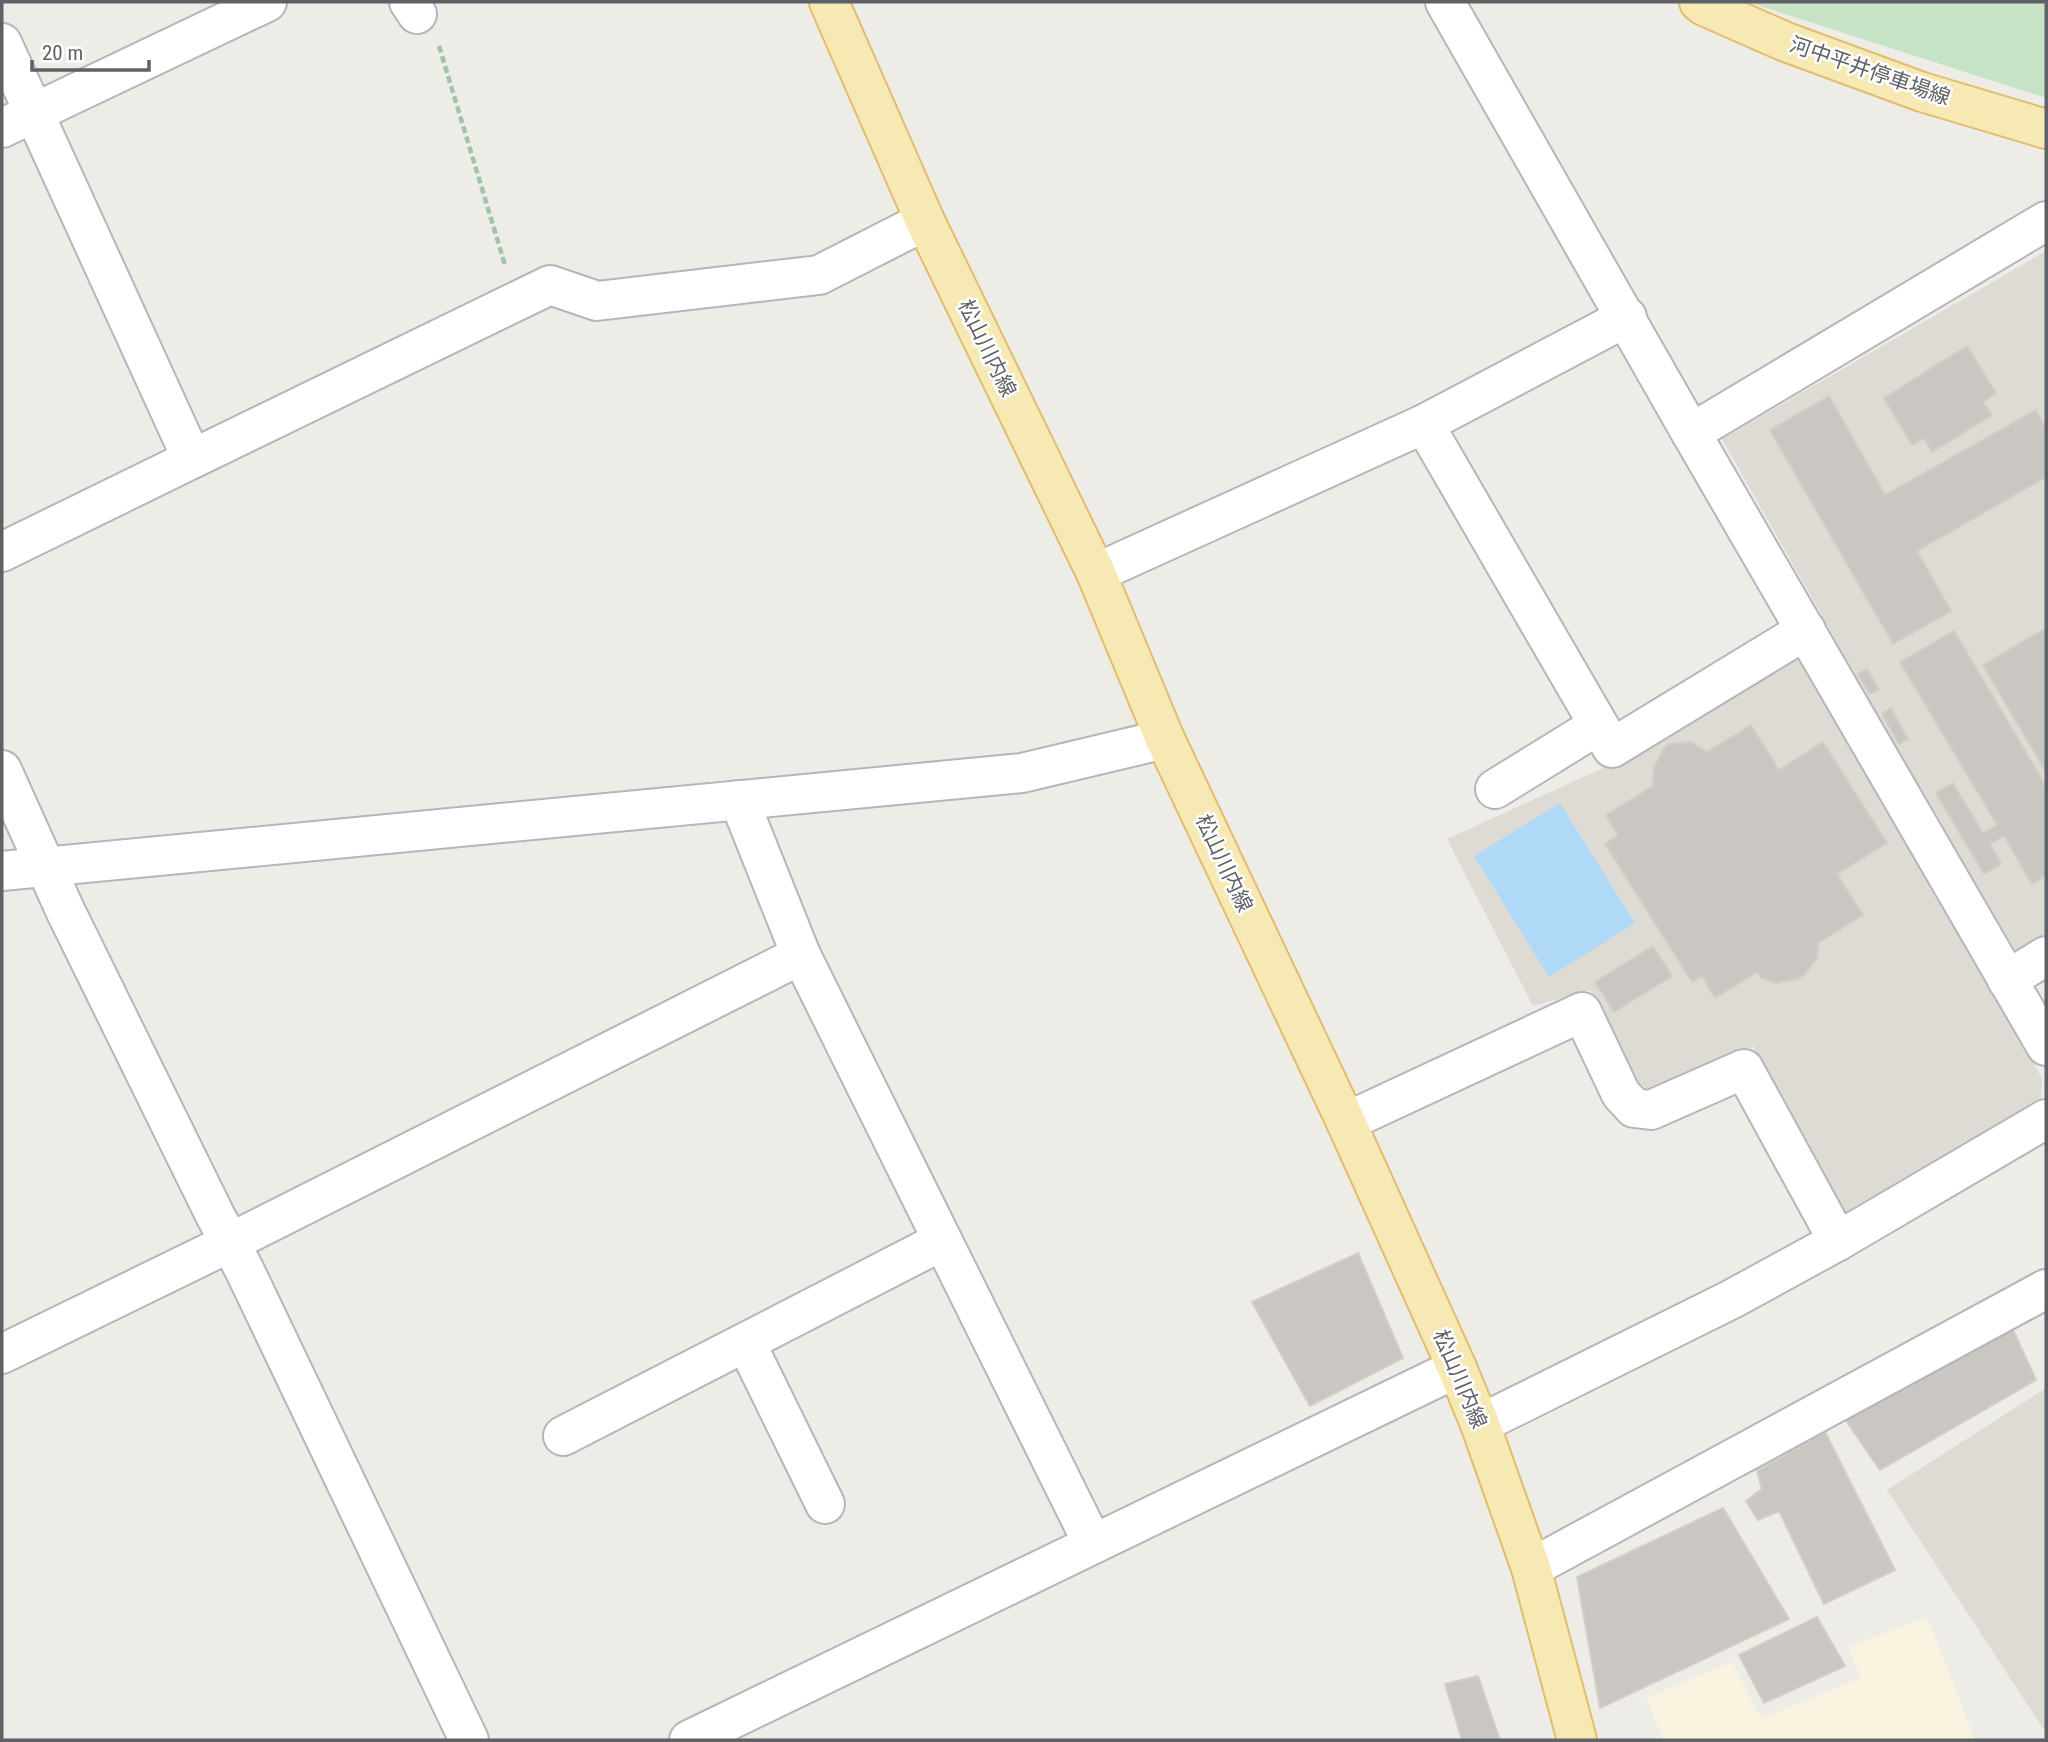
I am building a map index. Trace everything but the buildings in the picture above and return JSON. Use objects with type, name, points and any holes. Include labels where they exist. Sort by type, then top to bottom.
[{"type":"main road","name":"松山川内線","points":[[829,2],[925,221],[1096,573],[1165,739],[1346,1122],[1457,1368],[1480,1424],[1531,1568],[1577,1740]]},
{"type":"main road","name":"河中平井停車場線","points":[[1699,2],[1799,47],[1922,92],[2046,129]]},
{"type":"street","points":[[17,120],[267,2]]},
{"type":"street","points":[[1445,2],[2046,1046]]},
{"type":"street","points":[[2,43],[17,120],[192,459]]},
{"type":"street","points":[[2,552],[550,285],[597,301],[819,275],[925,221]]},
{"type":"street","points":[[1691,433],[2046,221]]},
{"type":"street","points":[[1096,573],[1423,425],[1627,317]]},
{"type":"street","points":[[1423,425],[1612,748],[1806,631]]},
{"type":"street","points":[[1495,789],[1597,726]]},
{"type":"street","points":[[2,871],[1022,773],[1165,739]]},
{"type":"street","points":[[2,770],[65,910],[250,1282],[469,1740]]},
{"type":"street","points":[[739,800],[801,955],[1093,1544]]},
{"type":"street","points":[[2,1354],[229,1243],[801,955]]},
{"type":"street","points":[[2007,980],[2046,956]]},
{"type":"street","points":[[1346,1122],[1581,1012],[1621,1094],[1634,1108],[1651,1110],[1744,1069],[1838,1241]]},
{"type":"street","points":[[1480,1424],[1732,1298],[1838,1241],[2046,1119]]},
{"type":"street","points":[[563,1436],[942,1241]]},
{"type":"street","points":[[1531,1568],[2046,1289]]},
{"type":"street","points":[[746,1343],[825,1503]]},
{"type":"street","points":[[690,1740],[1457,1368]]},
{"type":"path","points":[[413,8],[436,35],[516,301]]},
{"type":"shaded area","points":[[2046,251],[2046,939],[1988,977],[2042,1079],[2041,1102],[1841,1216],[1753,1046],[1652,1092],[1633,1079],[1590,990],[1533,1006],[1447,839],[1601,769],[1834,637],[1722,439]]},
{"type":"shaded area","points":[[2046,1388],[2046,1733],[1887,1490]]},
{"type":"shaded area","points":[[1927,1617],[1975,1740],[1664,1740],[1646,1698],[1732,1662],[1761,1719],[1861,1678],[1848,1647]]},
{"type":"green space","points":[[1748,2],[2046,2],[2046,98]]},
{"type":"water","points":[[1560,803],[1635,923],[1549,977],[1474,856]]}]
